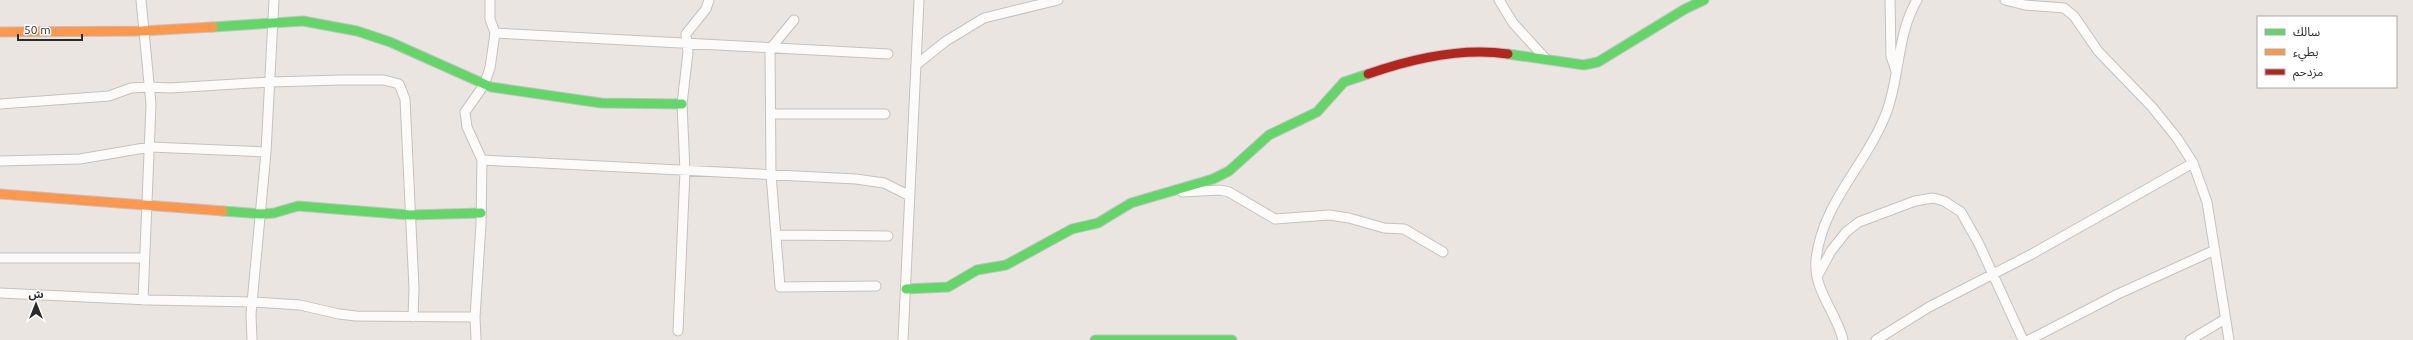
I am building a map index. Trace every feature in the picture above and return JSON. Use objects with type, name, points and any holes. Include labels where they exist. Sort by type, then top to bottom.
[{"type":"street","points":[[141,0],[151,104],[143,300]]},
{"type":"street","points":[[252,340],[252,302],[266,152],[274,0]]},
{"type":"street","points":[[476,340],[475,317],[482,212],[482,160],[467,127],[465,112],[484,85],[490,68],[495,33],[490,19],[490,0]]},
{"type":"street","points":[[678,332],[685,171],[682,104],[687,44],[686,34],[706,9],[709,0]]},
{"type":"street","points":[[903,340],[919,0]]},
{"type":"street","points":[[916,65],[946,41],[984,18],[1058,0]]},
{"type":"street","points":[[1499,0],[1513,23],[1545,58]]},
{"type":"street","points":[[906,289],[948,287],[977,270],[1006,265],[1072,229],[1098,223],[1130,203],[1174,192],[1208,181],[1229,171],[1269,135],[1316,112],[1338,86],[1357,77],[1424,58],[1457,53],[1490,51],[1584,65],[1598,62],[1685,9],[1704,0]]},
{"type":"street","points":[[1890,0],[1890,56],[1896,71]]},
{"type":"street","points":[[1842,340],[1817,277],[1816,261],[1830,210],[1872,142],[1887,111],[1905,26],[1917,0]]},
{"type":"street","points":[[2005,0],[2025,5],[2064,8],[2074,16],[2098,51],[2152,107],[2177,138],[2193,163],[2207,202],[2229,340]]},
{"type":"street","points":[[794,20],[770,48],[772,174],[780,286],[876,286]]},
{"type":"street","points":[[0,32],[144,31],[264,25],[273,22],[303,21],[357,31],[390,42],[484,85],[513,92],[602,103],[682,104]]},
{"type":"street","points":[[495,33],[888,54]]},
{"type":"street","points":[[0,104],[109,96],[131,88],[149,87],[170,88],[270,82],[384,80],[399,84],[404,99],[414,288],[413,317]]},
{"type":"street","points":[[771,114],[886,114]]},
{"type":"street","points":[[0,161],[80,159],[150,147],[266,152]]},
{"type":"street","points":[[482,160],[856,179],[877,182],[910,196]]},
{"type":"street","points":[[1876,340],[1929,307],[1992,276],[2193,163]]},
{"type":"street","points":[[1174,192],[1220,190],[1229,192],[1275,219],[1329,215],[1350,218],[1384,228],[1404,229],[1443,252]]},
{"type":"street","points":[[0,194],[148,204],[261,214],[274,213],[298,206],[410,214],[482,212]]},
{"type":"street","points":[[1817,277],[1835,246],[1846,232],[1859,222],[1915,201],[1933,198],[1944,201],[1961,212],[1979,244],[1992,276],[2023,340]]},
{"type":"street","points":[[776,235],[888,236]]},
{"type":"street","points":[[2029,340],[2118,294],[2215,250]]},
{"type":"street","points":[[0,258],[144,258]]},
{"type":"street","points":[[0,293],[143,300],[252,302],[313,307],[346,315],[475,317]]},
{"type":"street","points":[[2190,340],[2225,319]]},
{"type":"street","points":[[1095,340],[1232,340]]},
{"type":"traffic: fast","points":[[1508,54],[1584,65],[1598,62],[1685,9],[1704,0]]},
{"type":"traffic: fast","points":[[213,27],[303,21],[357,31],[390,42],[491,87],[601,103],[682,104]]},
{"type":"traffic: fast","points":[[906,289],[948,287],[977,270],[1006,265],[1072,229],[1098,223],[1131,203],[1213,179],[1229,171],[1269,135],[1317,112],[1344,82],[1368,74]]},
{"type":"traffic: fast","points":[[223,211],[261,214],[274,213],[298,206],[410,215],[481,213]]},
{"type":"traffic: fast","points":[[1095,340],[1232,340]]},
{"type":"traffic: slow","points":[[0,32],[142,31],[213,27]]},
{"type":"traffic: slow","points":[[0,194],[223,211]]},
{"type":"traffic: jam","points":[[1368,74],[1419,59],[1455,53],[1491,52],[1508,54]]}]
